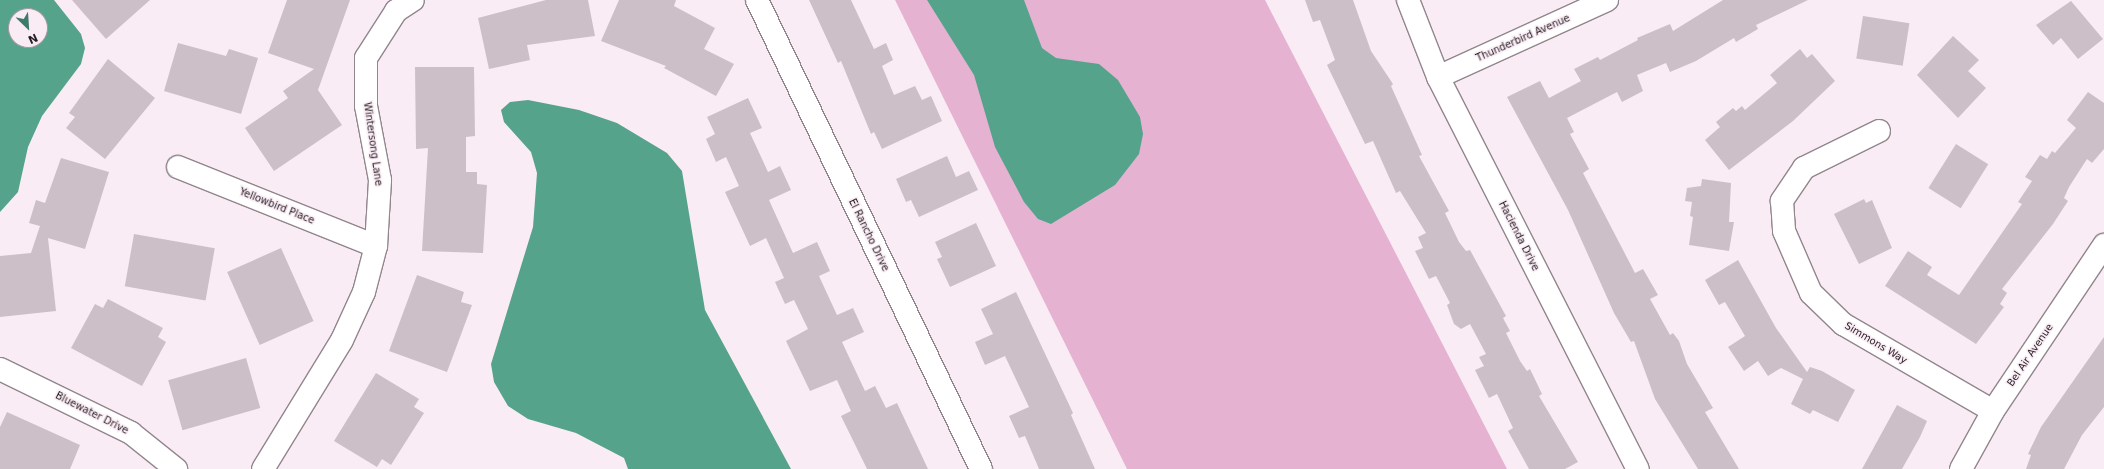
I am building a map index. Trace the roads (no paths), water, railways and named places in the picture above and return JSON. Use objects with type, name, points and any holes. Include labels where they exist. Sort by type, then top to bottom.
[{"type":"street","name":"Wintersong Lane","points":[[263,469],[342,340],[364,292],[376,246],[380,180],[366,106],[366,58],[396,11],[413,0]]},
{"type":"street","name":"El Rancho Drive","points":[[757,0],[981,469]]},
{"type":"street","name":"Hacienda Drive","points":[[1408,0],[1438,77],[1638,469]]},
{"type":"street","name":"Thunderbird Avenue","points":[[1438,77],[1607,0]]},
{"type":"street","name":"Simmons Way","points":[[1879,131],[1804,168],[1782,201],[1784,231],[1811,293],[1843,324],[1993,411]]},
{"type":"street","name":"Yellowbird Place","points":[[178,167],[376,246]]},
{"type":"street","name":"Bel Air Avenue","points":[[1961,469],[1993,411],[2104,245]]},
{"type":"street","name":"Bluewater Drive","points":[[0,369],[131,433],[176,469]]}]
